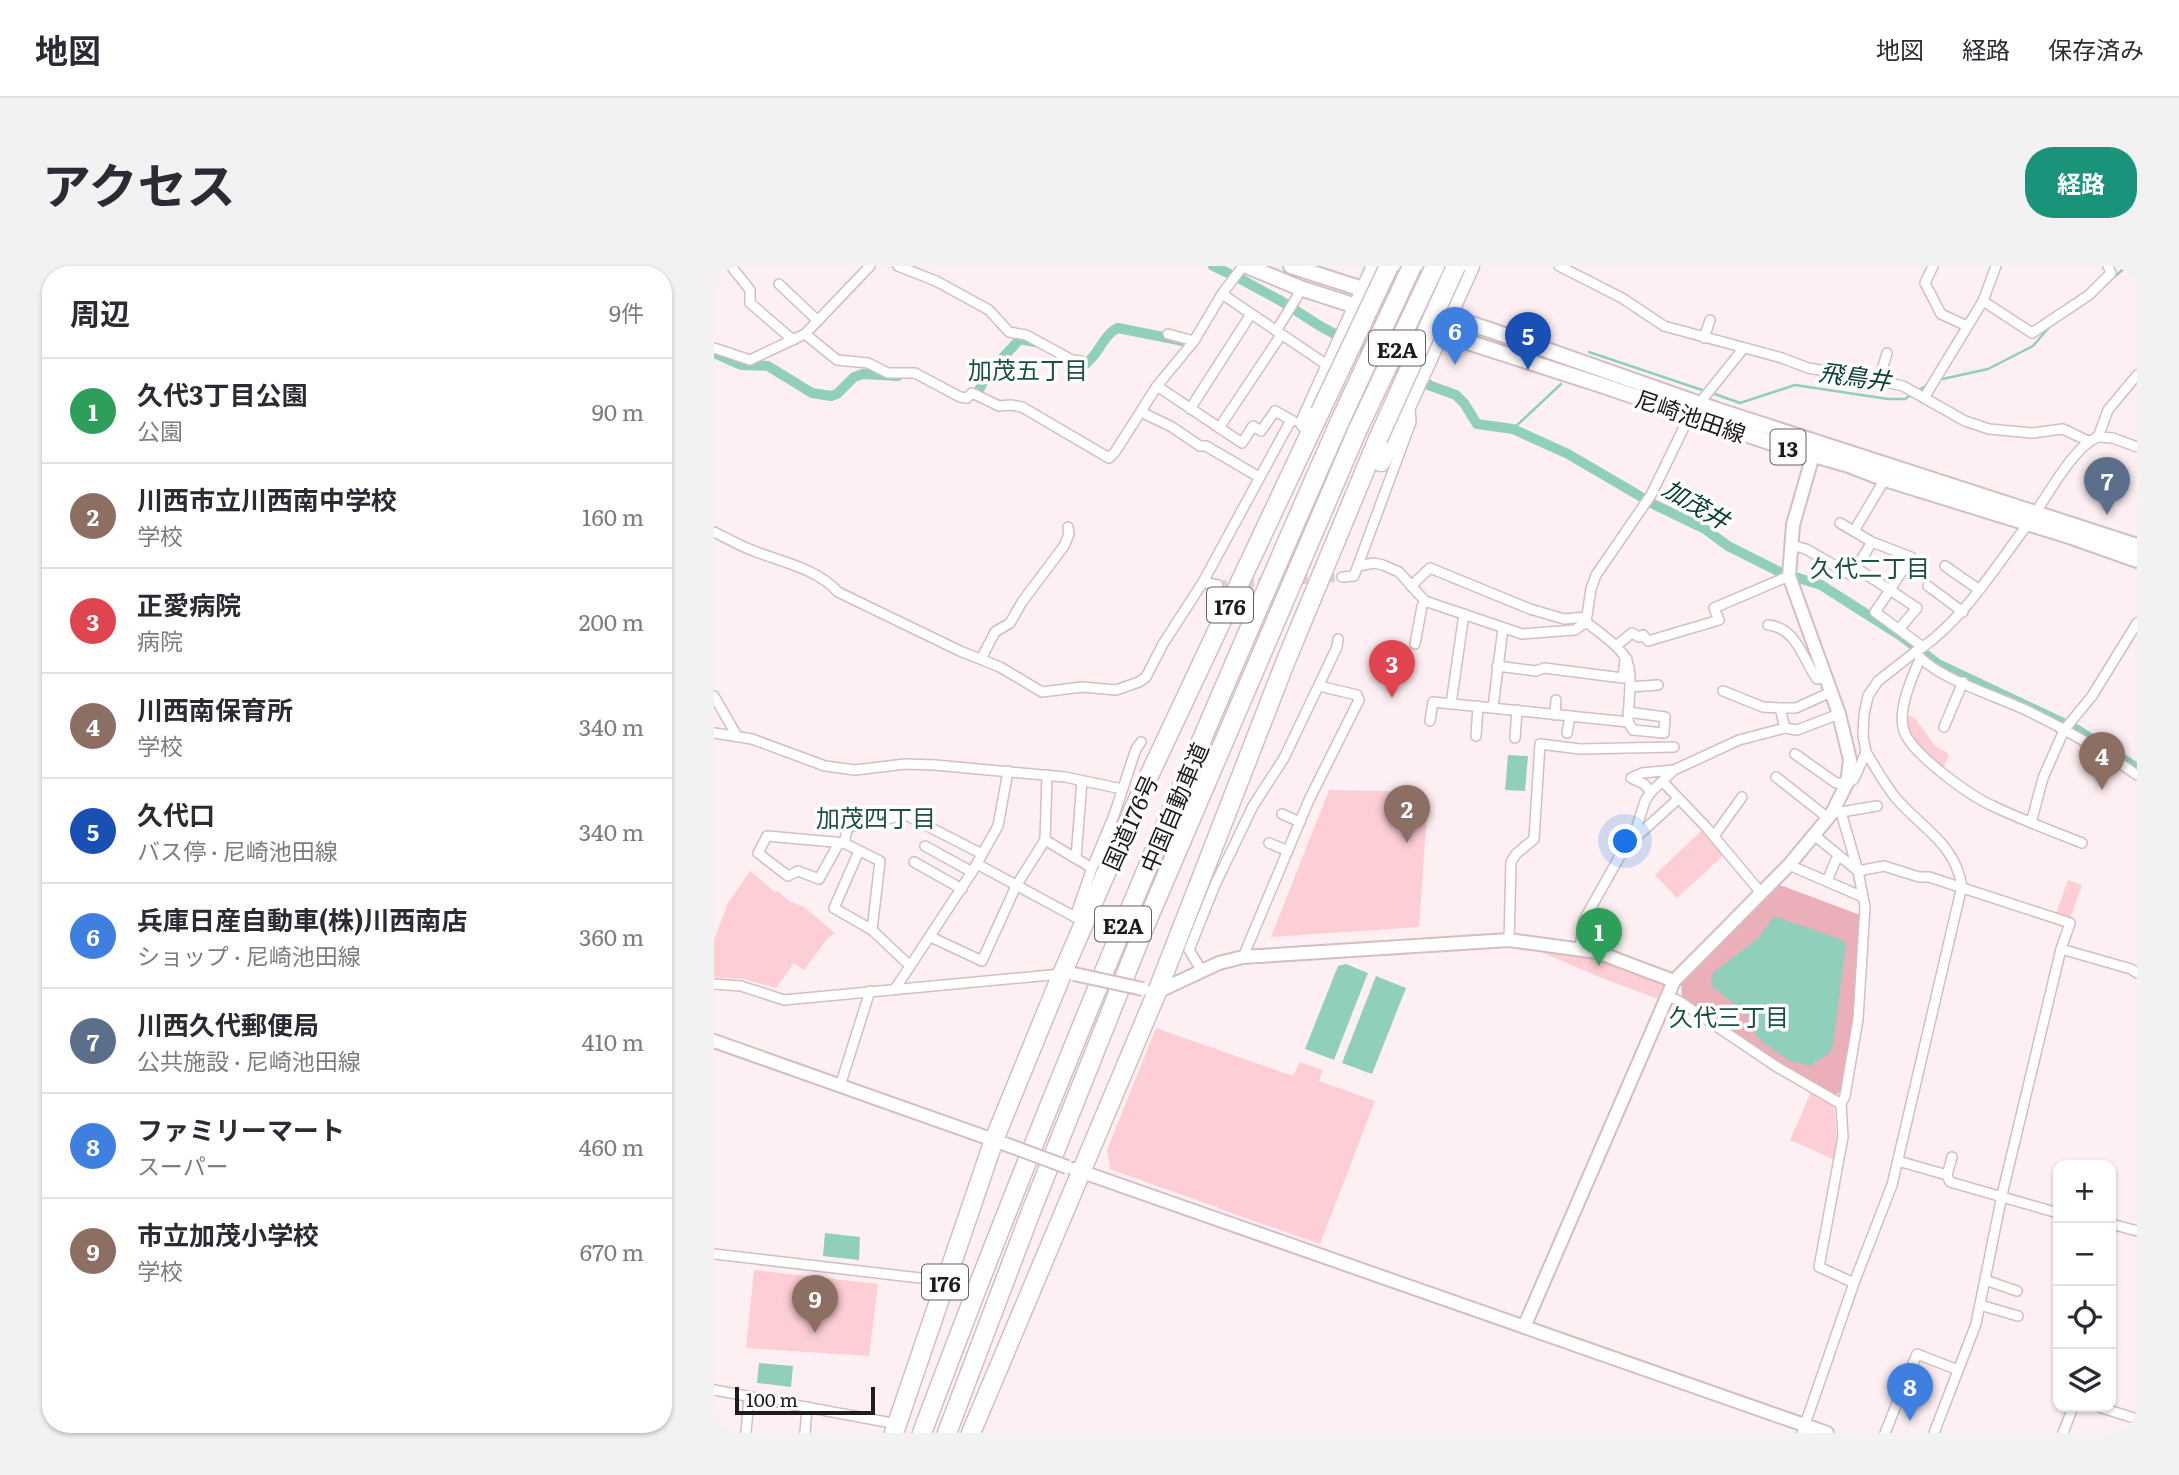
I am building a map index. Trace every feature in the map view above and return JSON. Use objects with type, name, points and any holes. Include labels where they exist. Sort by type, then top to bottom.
[{"type":"highway","points":[[1139,797],[1210,623],[1297,423],[1330,367],[1376,266]]},
{"type":"highway","name":"国道176号","points":[[896,1428],[946,1281],[1068,974],[1080,919],[1389,266]]},
{"type":"highway","name":"中国自動車道","points":[[922,1433],[1001,1225],[1126,918],[1340,421],[1412,266]]},
{"type":"highway","name":"中国自動車道","points":[[947,1433],[1032,1209],[1145,926],[1358,429],[1436,266]]},
{"type":"highway","points":[[1220,831],[1284,663],[1378,439],[1456,266]]},
{"type":"highway","points":[[971,1433],[1074,1170],[1150,991],[1300,657],[1354,523],[1469,266]]},
{"type":"main road","name":"尼崎池田線","points":[[1245,266],[1300,288],[1439,333],[1815,447],[2032,519],[2137,560]]},
{"type":"main road","name":"尼崎池田線","points":[[1292,266],[1447,316],[1694,409]]},
{"type":"main road","name":"尼崎池田線","points":[[1815,447],[1885,479],[2137,546]]},
{"type":"street","points":[[731,266],[750,290],[750,303],[793,340]]},
{"type":"street","points":[[714,348],[750,360],[805,334],[870,266]]},
{"type":"street","points":[[898,266],[936,281],[989,310],[1009,332],[1026,335],[1072,360],[1081,361]]},
{"type":"street","points":[[805,334],[837,360],[868,363],[888,373],[915,373],[960,397],[967,398],[972,393],[999,406],[1011,404],[1022,407],[1109,458],[1157,386],[1194,341],[1222,294],[1245,266]]},
{"type":"street","points":[[1559,266],[1622,298],[1664,326],[1782,358],[1808,368],[1903,386],[1965,421],[1989,429],[2032,433],[2063,429],[2088,441]]},
{"type":"street","points":[[1933,266],[1926,283],[1941,314],[1967,326]]},
{"type":"street","points":[[1923,398],[1983,301],[1996,266]]},
{"type":"street","points":[[1983,301],[2032,333],[2088,295],[2111,273],[2108,266]]},
{"type":"street","points":[[779,284],[818,321]]},
{"type":"street","points":[[1219,428],[1279,333],[1300,288]]},
{"type":"street","points":[[1222,294],[1330,367]]},
{"type":"street","points":[[1190,409],[1251,314]]},
{"type":"street","points":[[1704,338],[1710,320]]},
{"type":"street","points":[[1168,334],[1194,341]]},
{"type":"street","points":[[1358,566],[1374,563],[1383,565],[1399,572],[1425,601],[1522,634],[1575,630],[1586,619],[1596,575],[1651,495],[1694,409],[1743,349]]},
{"type":"street","points":[[1879,380],[1886,353]]},
{"type":"street","points":[[2098,437],[2108,410],[2137,375]]},
{"type":"street","points":[[714,532],[755,552],[828,580],[838,593],[1011,673],[1042,692],[1082,687],[1116,690],[1146,677],[1203,582],[1259,477],[1297,423],[1275,411],[1261,431],[1253,426],[1242,443],[1157,386]]},
{"type":"street","points":[[1342,577],[1354,576],[1358,566],[1411,422],[1409,400]]},
{"type":"street","points":[[1141,412],[1259,477]]},
{"type":"street","points":[[1795,754],[1836,783],[1847,783],[1854,779],[1866,752],[1864,715],[1868,696],[1878,681],[1919,653],[1963,612],[2088,441],[2098,437],[2113,438],[2137,447]]},
{"type":"street","points":[[1524,1327],[1674,981],[1762,894],[1834,814],[1847,783],[1850,760],[1839,714],[1789,576],[1793,524],[1815,447]]},
{"type":"street","points":[[1854,531],[1885,479]]},
{"type":"street","points":[[1840,523],[1872,542],[1910,557],[1875,612],[1899,629],[1919,653],[1943,674],[2029,711],[2111,756],[2137,775]]},
{"type":"street","points":[[981,659],[995,632],[1010,623],[1022,601],[1064,546],[1069,534],[1068,527]]},
{"type":"street","points":[[1791,545],[1806,549],[1852,575],[1872,542]]},
{"type":"street","points":[[1945,566],[1979,589]]},
{"type":"street","points":[[1411,586],[1430,568],[1530,609],[1564,619],[1586,619],[1618,645],[1627,659],[1630,667],[1630,687],[1628,712],[1628,722],[1633,730],[1664,733],[1665,717],[1628,712]]},
{"type":"street","points":[[1856,568],[1917,608],[1899,629]]},
{"type":"street","points":[[1618,645],[1632,634],[1639,637],[1643,635],[1648,641],[1719,620],[1714,608],[1789,576]]},
{"type":"street","points":[[1203,582],[1219,585]]},
{"type":"street","points":[[1928,586],[1963,612]]},
{"type":"street","points":[[1415,644],[1425,601]]},
{"type":"street","points":[[1451,704],[1462,645],[1464,614]]},
{"type":"street","points":[[2031,823],[2043,778],[2064,730],[2092,696],[2137,623]]},
{"type":"street","points":[[1768,625],[1779,626],[1788,632],[1817,679],[1825,677]]},
{"type":"street","points":[[1493,707],[1503,628]]},
{"type":"street","points":[[1202,971],[1189,950],[1215,885],[1254,806],[1284,758],[1338,647],[1338,639]]},
{"type":"street","points":[[1919,653],[1903,718],[1904,732],[1920,754],[1990,805],[2082,843]]},
{"type":"street","points":[[1497,666],[1536,671],[1544,668],[1623,678],[1627,659]]},
{"type":"street","points":[[1151,667],[1152,681]]},
{"type":"street","points":[[1944,727],[1963,682]]},
{"type":"street","points":[[1630,687],[1658,685]]},
{"type":"street","points":[[1243,957],[1300,822],[1359,700],[1357,695],[1319,686]]},
{"type":"street","points":[[1723,691],[1763,707],[1780,708],[1796,708],[1831,692]]},
{"type":"street","points":[[714,696],[737,736]]},
{"type":"street","points":[[1555,715],[1556,700]]},
{"type":"street","points":[[1430,721],[1429,702],[1628,722]]},
{"type":"street","points":[[1476,736],[1478,706]]},
{"type":"street","points":[[1780,708],[1785,729]]},
{"type":"street","points":[[1515,738],[1517,710]]},
{"type":"street","points":[[1651,792],[1644,784],[1631,778],[1642,773],[1674,770],[1739,740],[1785,729],[1797,730],[1839,714]]},
{"type":"street","points":[[1567,733],[1570,716]]},
{"type":"street","points":[[714,733],[752,739],[825,766],[855,770],[905,764],[1008,771],[1047,775],[1122,789]]},
{"type":"street","points":[[925,846],[1016,886],[1080,919],[1092,868],[1136,749],[1141,742]]},
{"type":"street","points":[[1509,940],[1511,862],[1516,854],[1534,839],[1540,744],[1580,749],[1674,747]]},
{"type":"street","points":[[1804,1429],[1854,1283],[1892,1185],[1962,886],[1951,855],[1939,839],[1896,798],[1866,752]]},
{"type":"street","points":[[1633,839],[1645,801],[1674,770]]},
{"type":"street","points":[[895,989],[962,889],[998,826],[1008,771]]},
{"type":"street","points":[[931,937],[982,961],[1016,886],[1045,840],[1047,775]]},
{"type":"street","points":[[1776,777],[1834,814],[1858,871],[1865,907],[1858,1019],[1845,1096],[1841,1104],[1843,1137],[1819,1267],[1854,1283]]},
{"type":"street","points":[[1076,858],[1082,781]]},
{"type":"street","points":[[1662,782],[1714,836],[1762,894]]},
{"type":"street","points":[[1714,836],[1742,797]]},
{"type":"street","points":[[1580,949],[1584,920],[1625,847],[1678,799]]},
{"type":"street","points":[[1834,814],[1877,806]]},
{"type":"street","points":[[1282,814],[1300,822]]},
{"type":"street","points":[[872,930],[880,861],[842,843],[767,836],[758,853],[789,876],[798,871],[819,879],[842,843],[848,827],[906,815],[982,854]]},
{"type":"street","points":[[1814,835],[1858,871],[1884,866],[1919,877],[1929,877],[2070,923],[2061,949],[2001,1195],[1976,1324],[1934,1433]]},
{"type":"street","points":[[1045,840],[1092,868]]},
{"type":"street","points":[[1269,843],[1288,851]]},
{"type":"street","points":[[859,850],[834,908],[872,930],[909,965]]},
{"type":"street","points":[[1827,881],[1838,855]]},
{"type":"street","points":[[914,862],[962,889]]},
{"type":"street","points":[[1789,865],[1863,897]]},
{"type":"street","points":[[714,984],[741,986],[784,1000],[1068,974],[1150,991],[1219,963],[1243,957],[1509,940],[1597,952],[1674,981]]},
{"type":"street","points":[[2061,949],[2137,973]]},
{"type":"street","points":[[839,1086],[870,991]]},
{"type":"street","points":[[1668,996],[1777,1067],[1841,1104]]},
{"type":"street","points":[[714,1041],[1524,1327],[1804,1429],[1827,1433]]},
{"type":"street","points":[[1952,1157],[1947,1175],[1950,1182],[2053,1211]]},
{"type":"street","points":[[1898,1161],[1947,1175]]},
{"type":"street","points":[[2116,1225],[2137,1231]]},
{"type":"street","points":[[714,1254],[946,1281]]},
{"type":"street","points":[[1985,1280],[2017,1292]]},
{"type":"street","points":[[1980,1305],[2018,1316]]},
{"type":"street","points":[[1885,1433],[1916,1354],[1958,1370]]},
{"type":"street","points":[[714,1390],[807,1407],[896,1428]]},
{"type":"street","points":[[746,1433],[749,1397]]},
{"type":"street","points":[[805,1433],[807,1407]]},
{"type":"street","points":[[2063,1433],[2071,1412]]},
{"type":"street","points":[[2115,1412],[2137,1419]]},
{"type":"street","points":[[2134,1433],[2137,1426]]},
{"type":"shaded area","points":[[1908,715],[1915,718],[1935,746],[1949,754],[1943,769],[1912,739],[1907,724]]},
{"type":"shaded area","points":[[1508,755],[1528,756],[1525,791],[1505,790]]},
{"type":"shaded area","points":[[1329,790],[1421,792],[1428,800],[1419,927],[1271,937]]},
{"type":"shaded area","points":[[1704,828],[1726,853],[1677,898],[1655,875]]},
{"type":"shaded area","points":[[750,871],[775,892],[778,891],[789,901],[804,907],[835,933],[827,939],[804,970],[794,963],[776,988],[744,979],[714,977],[714,940],[728,903]]},
{"type":"shaded area","points":[[2068,880],[2082,885],[2069,921],[2055,916]]},
{"type":"shaded area","points":[[1780,885],[1860,915],[1861,947],[1844,1092],[1833,1095],[1772,1059],[1682,996],[1681,983]]},
{"type":"shaded area","points":[[1777,917],[1846,943],[1833,1047],[1828,1054],[1810,1066],[1790,1061],[1765,1044],[1756,1035],[1750,1018],[1711,985],[1713,973],[1757,939],[1773,918]]},
{"type":"shaded area","points":[[1539,951],[1595,955],[1669,983],[1661,1000]]},
{"type":"shaded area","points":[[1346,964],[1368,973],[1334,1060],[1305,1049],[1338,966]]},
{"type":"shaded area","points":[[1376,976],[1406,988],[1372,1074],[1342,1063]]},
{"type":"shaded area","points":[[1156,1028],[1293,1076],[1300,1062],[1323,1070],[1319,1081],[1375,1101],[1320,1244],[1217,1208],[1219,1202],[1216,1207],[1110,1169],[1107,1150]]},
{"type":"shaded area","points":[[1811,1092],[1834,1104],[1837,1145],[1835,1160],[1790,1140]]},
{"type":"shaded area","points":[[825,1233],[860,1237],[859,1260],[823,1256]]},
{"type":"shaded area","points":[[754,1270],[878,1284],[869,1356],[746,1348]]},
{"type":"shaded area","points":[[759,1363],[793,1366],[791,1387],[757,1383]]},
{"type":"waterway","name":"加茂井","points":[[1213,266],[1228,273]]},
{"type":"waterway","name":"飛鳥井","points":[[2107,283],[2127,266]]},
{"type":"waterway","name":"加茂井","points":[[1237,277],[1431,386],[1456,395],[1477,424],[1513,429],[1568,454],[1655,505],[1705,529],[1728,546],[1782,573],[1821,585],[1901,636],[1938,664],[2076,729],[2137,768]]},
{"type":"waterway","name":"飛鳥井","points":[[1938,380],[1988,369],[2033,346],[2051,325],[2081,306]]},
{"type":"waterway","name":"加茂井","points":[[1065,360],[1083,366],[1093,357],[1108,335],[1118,328],[1183,341]]},
{"type":"waterway","name":"加茂井","points":[[979,390],[987,375],[1020,339],[1034,342]]},
{"type":"waterway","name":"飛鳥井","points":[[1589,352],[1705,391]]},
{"type":"waterway","name":"加茂井","points":[[714,353],[741,365],[768,366],[812,393],[831,396],[837,394],[854,377],[863,374],[898,376]]},
{"type":"waterway","name":"飛鳥井","points":[[1513,429],[1561,384]]},
{"type":"waterway","name":"飛鳥井","points":[[1917,391],[1929,384]]},
{"type":"waterway","name":"飛鳥井","points":[[1712,393],[1740,403],[1795,385],[1888,399],[1905,399],[1911,395]]},
{"type":"tunnel","points":[[1218,585],[1342,577]]},
{"type":"place","name":"兵庫日産自動車(株)川西南店","points":[[1455,365]]},
{"type":"place","name":"久代口","points":[[1528,370]]},
{"type":"place","name":"川西久代郵便局","points":[[2107,515]]},
{"type":"place","name":"正愛病院","points":[[1392,698]]},
{"type":"place","name":"川西南保育所","points":[[2102,790]]},
{"type":"place","name":"川西市立川西南中学校","points":[[1407,843]]},
{"type":"place","name":"久代3丁目公園","points":[[1599,966]]},
{"type":"place","name":"市立加茂小学校","points":[[815,1333]]},
{"type":"place","name":"ファミリーマート","points":[[1910,1421]]},
{"type":"district","name":"加茂五丁目","points":[[1028,368]]},
{"type":"district","name":"久代二丁目","points":[[1870,566]]},
{"type":"district","name":"加茂四丁目","points":[[876,816]]},
{"type":"district","name":"久代三丁目","points":[[1729,1015]]}]
